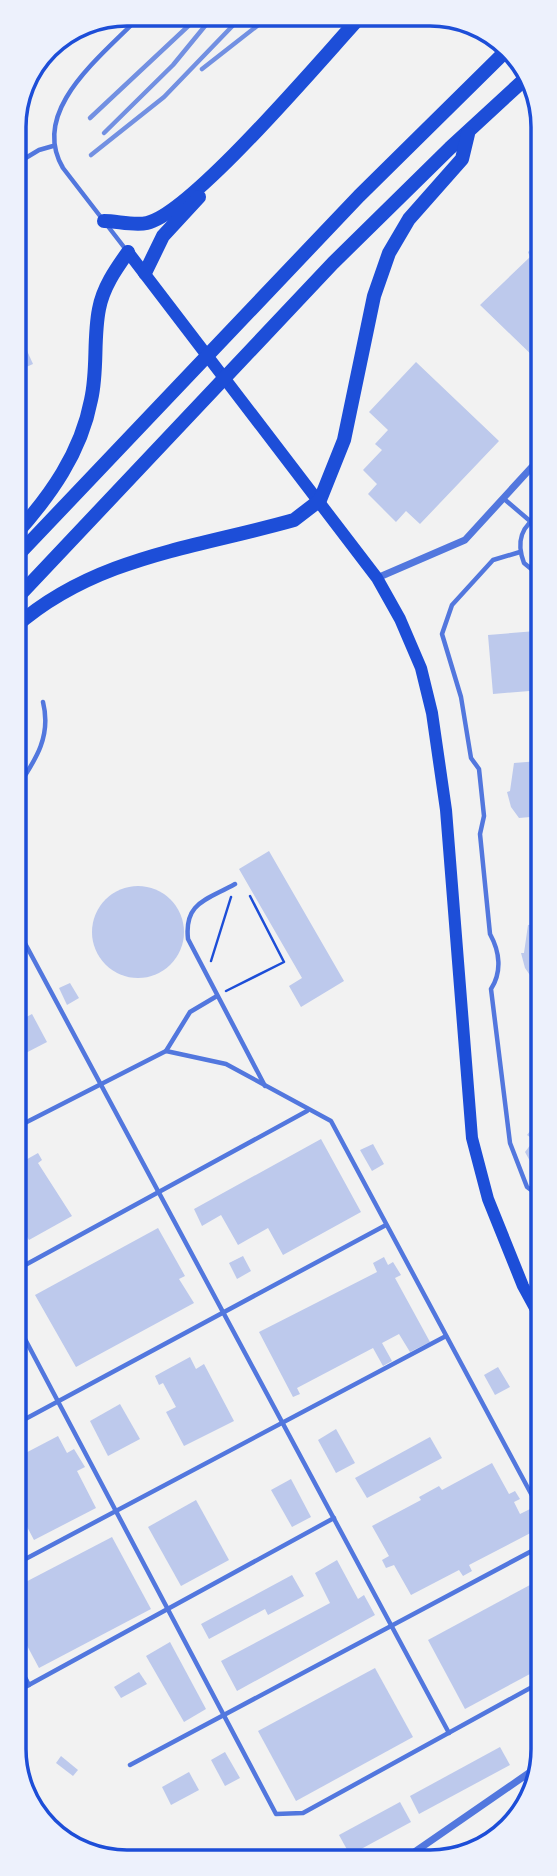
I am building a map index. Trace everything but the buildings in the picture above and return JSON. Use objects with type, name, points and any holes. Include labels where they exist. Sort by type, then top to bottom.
[{"type":"highway","points":[[104,220],[146,223],[173,211],[213,176],[352,26]]},
{"type":"highway","points":[[26,546],[359,196],[501,56]]},
{"type":"highway","points":[[26,588],[333,264],[450,148],[520,84]]},
{"type":"highway","points":[[26,617],[57,593],[93,574],[294,520],[320,500],[344,440],[374,296],[389,253],[409,219],[462,159],[468,134]]},
{"type":"highway","points":[[145,273],[163,236],[199,197],[213,176]]},
{"type":"highway","points":[[26,522],[50,493],[72,457],[91,402],[99,309],[109,280],[128,251]]},
{"type":"main road","points":[[128,251],[377,578],[400,620],[421,668],[432,713],[446,810],[472,1138],[488,1199],[531,1301]]},
{"type":"street","points":[[377,578],[465,540],[531,468]]},
{"type":"street","points":[[417,1850],[527,1774]]},
{"type":"lane","points":[[128,251],[63,168],[53,146],[54,122],[63,100],[131,26]]},
{"type":"lane","points":[[26,157],[39,149],[53,146]]},
{"type":"lane","points":[[503,498],[530,521],[519,541],[520,552],[531,571]]},
{"type":"lane","points":[[520,552],[493,560],[452,605],[442,634],[461,697],[471,758],[479,769],[484,816],[480,834],[481,849],[490,934],[496,946],[499,977],[491,989],[505,1121],[527,1187],[531,1190]]},
{"type":"lane","points":[[26,774],[41,751],[48,721],[43,702]]},
{"type":"lane","points":[[235,884],[191,909],[186,921],[188,939],[265,1087]]},
{"type":"lane","points":[[26,945],[449,1732]]},
{"type":"lane","points":[[26,1122],[166,1051],[190,1012],[217,996]]},
{"type":"lane","points":[[166,1051],[226,1064],[307,1111],[331,1121],[531,1495]]},
{"type":"lane","points":[[26,1265],[307,1111]]},
{"type":"lane","points":[[26,1419],[386,1225]]},
{"type":"lane","points":[[26,1558],[446,1336]]},
{"type":"lane","points":[[26,1341],[276,1814],[303,1813],[531,1688]]},
{"type":"lane","points":[[26,1687],[334,1518]]},
{"type":"lane","points":[[130,1765],[531,1551]]},
{"type":"lane","points":[[26,1679],[29,1685]]},
{"type":"path","points":[[207,976],[235,884]]},
{"type":"path","points":[[217,996],[284,962],[250,895]]},
{"type":"railway","points":[[90,118],[188,26]]},
{"type":"railway","points":[[104,133],[173,65],[205,26]]},
{"type":"railway","points":[[91,155],[164,97],[232,26]]},
{"type":"railway","points":[[202,69],[257,26]]}]
